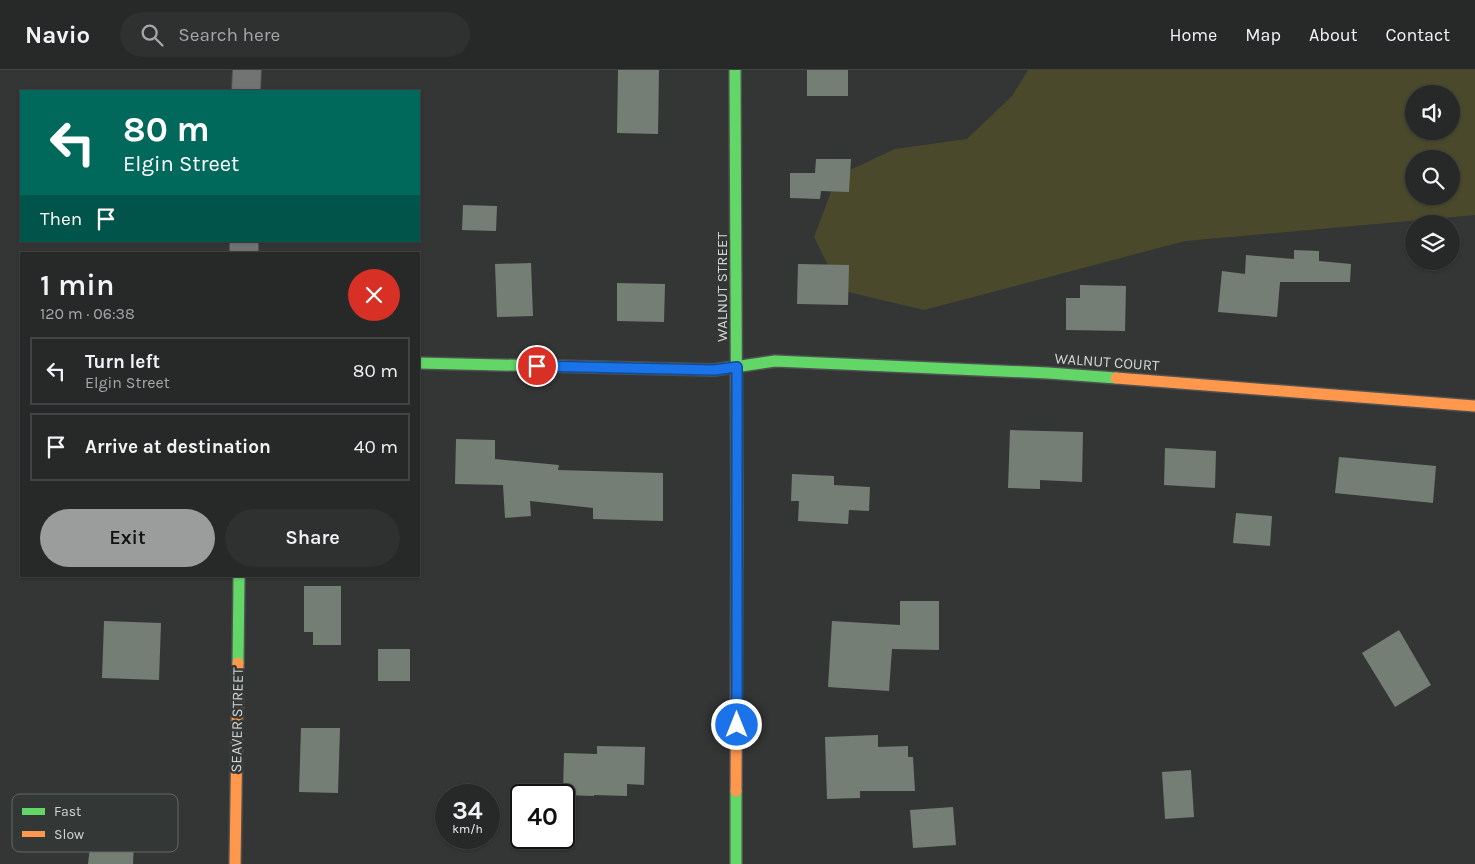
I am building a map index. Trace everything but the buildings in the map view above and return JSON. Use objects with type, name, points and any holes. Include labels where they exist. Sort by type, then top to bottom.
[{"type":"street","points":[[246,70],[246,90]]},
{"type":"street","name":"WALNUT STREET","points":[[736,70],[736,864]]},
{"type":"street","name":"WALNUT COURT","points":[[420,362],[714,370],[775,361],[1048,373],[1475,406]]},
{"type":"street","name":"SEAVER STREET","points":[[235,864],[239,577]]},
{"type":"shaded area","points":[[1028,70],[1475,70],[1475,215],[1405,215],[1405,221],[1185,241],[924,310],[840,290],[814,237],[837,176],[895,149],[967,139],[1012,96]]},
{"type":"traffic: fast","points":[[735,70],[737,513]]},
{"type":"traffic: fast","points":[[420,363],[714,370],[775,361],[1048,373],[1116,378]]},
{"type":"traffic: fast","points":[[238,663],[239,577]]},
{"type":"traffic: fast","points":[[736,791],[736,864]]},
{"type":"traffic: slow","points":[[1116,378],[1475,406]]},
{"type":"traffic: slow","points":[[736,791],[737,513]]},
{"type":"traffic: slow","points":[[235,864],[238,663]]},
{"type":"route","points":[[537,366],[714,370],[737,367],[737,725]]}]
